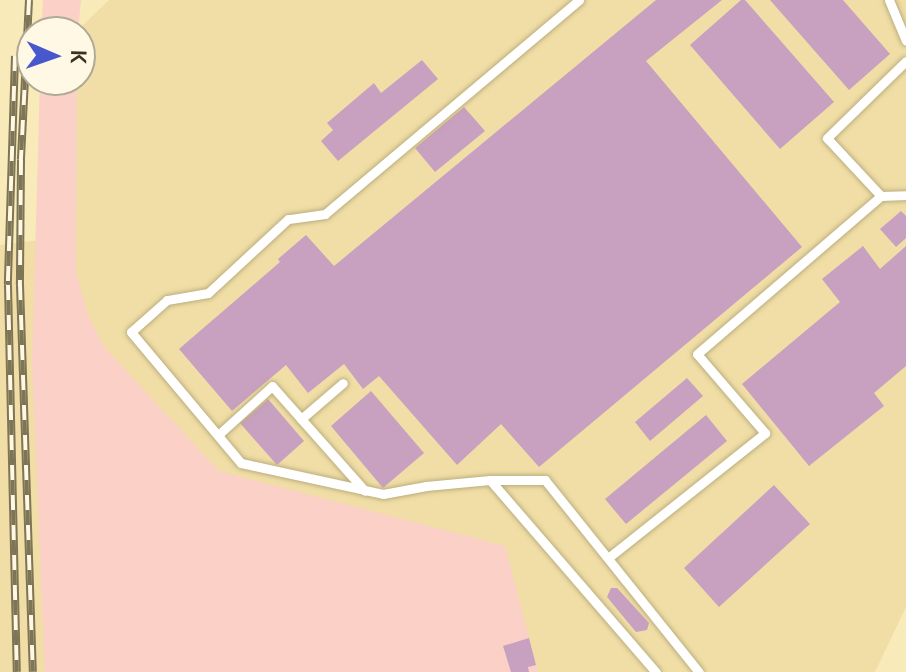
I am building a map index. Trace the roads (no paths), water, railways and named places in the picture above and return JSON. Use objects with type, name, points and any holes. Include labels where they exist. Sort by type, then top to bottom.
[{"type":"lane","points":[[579,0],[325,214],[288,219],[208,293],[167,300],[131,332],[241,463],[383,494],[490,480],[545,480],[699,672]]},
{"type":"lane","points":[[889,0],[906,41]]},
{"type":"lane","points":[[881,196],[827,138],[906,61]]},
{"type":"lane","points":[[608,558],[765,433],[697,354],[881,196],[906,195]]},
{"type":"lane","points":[[301,419],[343,383]]},
{"type":"lane","points":[[218,435],[272,386],[365,491]]},
{"type":"lane","points":[[490,480],[656,672]]},
{"type":"railway","points":[[29,0],[21,160],[20,285],[33,672]]},
{"type":"railway","points":[[15,56],[8,285],[17,672]]}]
